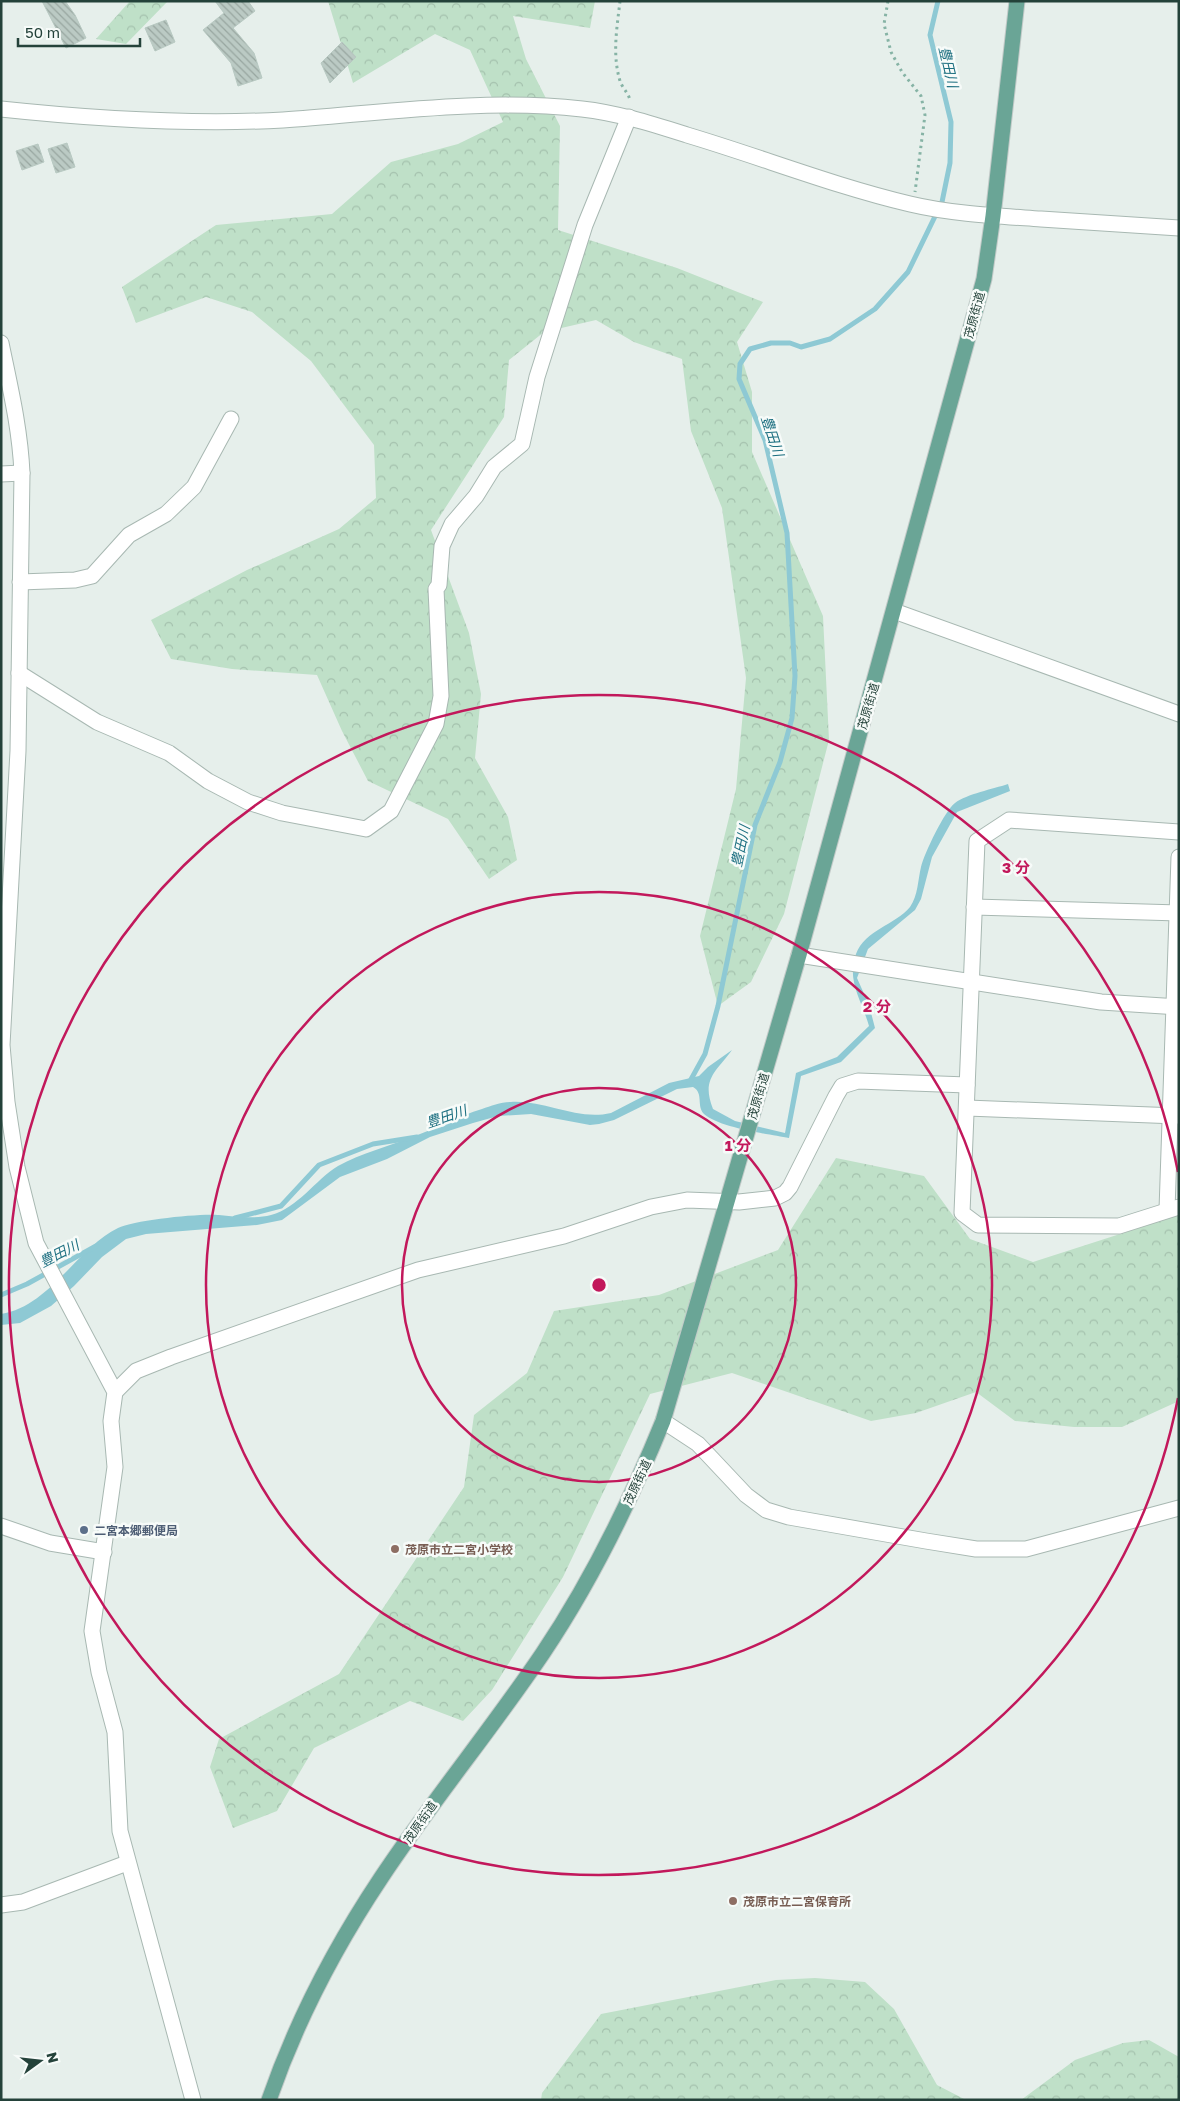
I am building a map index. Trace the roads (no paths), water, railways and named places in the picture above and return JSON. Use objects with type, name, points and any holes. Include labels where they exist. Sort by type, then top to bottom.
[{"type":"main road","name":"茂原街道","points":[[268,2100],[288,2048],[310,2002],[356,1918],[381,1877],[543,1652],[583,1589],[638,1480],[663,1421],[799,955],[984,279],[993,216],[1017,1]]},
{"type":"street","points":[[1,109],[132,120],[210,122],[281,120],[480,106],[526,105],[584,109],[629,117],[732,148],[823,180],[913,205],[993,216],[1179,228]]},
{"type":"street","points":[[19,673],[96,722],[168,754],[208,781],[248,802],[282,813],[366,829],[391,811],[436,724],[441,696],[436,588],[439,585],[442,546],[452,524],[476,496],[494,467],[522,444],[536,377],[586,225],[629,117]]},
{"type":"street","points":[[1,343],[14,397],[20,439],[22,473],[18,751],[2,1045],[7,1102],[17,1167],[36,1242],[115,1392],[112,1421],[115,1467],[92,1631],[99,1672],[115,1732],[120,1831],[127,1863],[193,2100]]},
{"type":"street","points":[[20,582],[75,580],[92,576],[129,535],[166,514],[194,487],[230,419]]},
{"type":"street","points":[[1,474],[22,473]]},
{"type":"street","points":[[894,611],[1179,714]]},
{"type":"street","points":[[1179,832],[1009,820],[977,841],[962,1213],[978,1224],[1119,1226],[1173,1209],[1179,857]]},
{"type":"street","points":[[974,907],[1177,913]]},
{"type":"street","points":[[799,955],[1101,1002],[1176,1007]]},
{"type":"street","points":[[115,1392],[136,1371],[418,1270],[564,1236],[651,1207],[686,1200],[728,1200],[739,1202],[775,1198],[786,1193],[836,1096],[848,1083],[858,1081],[966,1085]]},
{"type":"street","points":[[967,1108],[1174,1116]]},
{"type":"street","points":[[663,1421],[698,1444],[746,1495],[766,1510],[789,1517],[926,1541],[976,1549],[1026,1548],[1179,1508]]},
{"type":"street","points":[[1,1526],[50,1543],[104,1552]]},
{"type":"street","points":[[1,1905],[23,1902],[127,1863]]},
{"type":"water","points":[[1008,784],[1010,791],[957,812],[932,857],[921,899],[915,910],[868,949],[857,978],[869,1005],[875,1028],[841,1062],[801,1076],[789,1138],[732,1127],[711,1119],[702,1111],[698,1093],[693,1087],[677,1089],[614,1120],[599,1124],[590,1125],[531,1114],[498,1116],[430,1137],[387,1159],[340,1177],[282,1220],[257,1225],[146,1234],[126,1239],[102,1257],[74,1286],[51,1306],[20,1323],[1,1325],[1,1314],[18,1309],[49,1289],[90,1248],[118,1228],[138,1222],[183,1216],[252,1217],[271,1215],[290,1206],[330,1172],[347,1161],[500,1103],[524,1102],[573,1113],[598,1115],[611,1113],[669,1083],[699,1076],[732,1050],[712,1076],[709,1090],[713,1109],[735,1121],[785,1133],[796,1073],[837,1057],[869,1026],[854,982],[853,964],[860,946],[873,933],[904,913],[913,903],[926,853],[935,833],[951,807],[966,797]]},
{"type":"waterway","name":"豊田川","points":[[689,1083],[705,1054],[718,1006],[755,825],[780,762],[792,718],[795,676],[787,533],[765,440],[739,379],[740,364],[750,349],[771,343],[790,343],[801,347],[830,339],[875,309],[908,272],[942,202],[950,163],[951,122],[930,35],[938,1]]},
{"type":"waterway","name":"豊田川","points":[[235,1218],[281,1206],[319,1165],[373,1144],[417,1137]]},
{"type":"waterway","name":"豊田川","points":[[1,1295],[27,1284],[96,1246]]},
{"type":"place","name":"二宮本郷郵便局","points":[[84,1530]]},
{"type":"place","name":"茂原市立二宮小学校","points":[[395,1549]]},
{"type":"place","name":"茂原市立二宮保育所","points":[[733,1901]]}]
